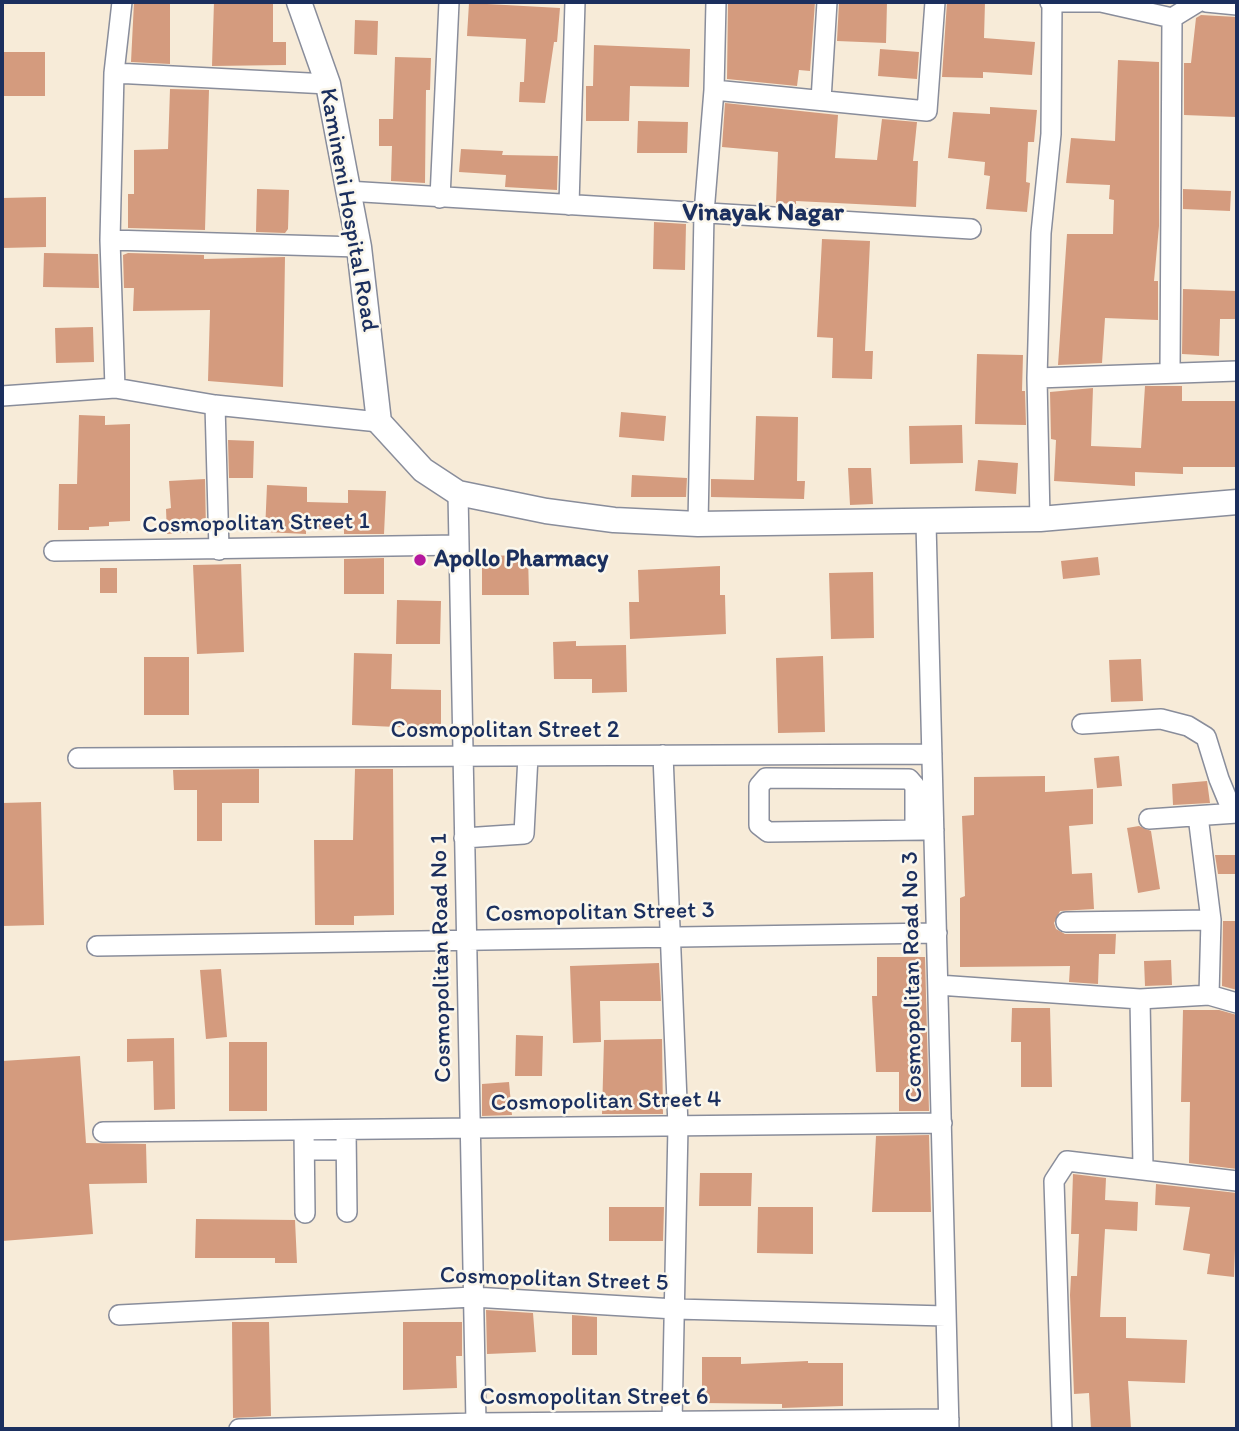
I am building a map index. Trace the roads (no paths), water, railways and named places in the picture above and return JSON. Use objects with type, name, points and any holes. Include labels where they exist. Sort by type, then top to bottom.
[{"type":"street","points":[[115,388],[110,240],[114,73],[122,2]]},
{"type":"street","name":"Kamineni Hospital Road","points":[[299,2],[328,84],[359,247],[379,422]]},
{"type":"street","points":[[440,198],[449,2]]},
{"type":"street","points":[[569,205],[575,2]]},
{"type":"street","points":[[698,524],[704,213],[714,90],[716,2]]},
{"type":"street","points":[[821,100],[827,2]]},
{"type":"street","points":[[714,90],[927,111],[934,2]]},
{"type":"street","points":[[1040,519],[1037,378],[1041,233],[1051,134],[1051,3],[1101,2],[1172,18],[1198,2]]},
{"type":"street","points":[[1206,2],[1237,5]]},
{"type":"street","points":[[1170,372],[1172,18]]},
{"type":"street","points":[[114,73],[328,84]]},
{"type":"street","points":[[347,191],[971,229]]},
{"type":"street","points":[[110,240],[359,247]]},
{"type":"street","points":[[1037,378],[1237,371]]},
{"type":"street","points":[[2,396],[115,388],[215,405],[379,422],[423,470],[458,493],[559,513],[614,520],[698,524],[926,523],[1040,519],[1237,502]]},
{"type":"street","points":[[215,405],[219,550]]},
{"type":"street","name":"Cosmopolitan Road No 1","points":[[458,493],[476,1423]]},
{"type":"street","name":"Cosmopolitan Road No 3","points":[[926,523],[932,754],[925,830],[937,933],[949,1424]]},
{"type":"street","name":"Cosmopolitan Street 1","points":[[54,551],[459,545]]},
{"type":"street","points":[[1082,724],[1161,719],[1188,726],[1206,737],[1235,813],[1149,819]]},
{"type":"street","name":"Cosmopolitan Street 2","points":[[78,758],[932,754]]},
{"type":"street","points":[[663,755],[678,1126],[672,1422]]},
{"type":"street","points":[[464,838],[524,834],[528,756]]},
{"type":"street","points":[[766,778],[909,779],[915,786],[925,830],[768,832],[759,825],[759,786],[766,778]]},
{"type":"street","points":[[1198,816],[1211,920],[1209,995]]},
{"type":"street","points":[[1066,922],[1211,920]]},
{"type":"street","name":"Cosmopolitan Street 3","points":[[97,946],[937,933]]},
{"type":"street","points":[[938,985],[1140,999],[1209,995],[1237,1003]]},
{"type":"street","points":[[1140,999],[1143,1168]]},
{"type":"street","name":"Cosmopolitan Street 4","points":[[103,1132],[942,1123]]},
{"type":"street","points":[[346,1129],[346,1212]]},
{"type":"street","points":[[304,1130],[305,1213]]},
{"type":"street","points":[[305,1150],[346,1150]]},
{"type":"street","points":[[1062,1429],[1054,1181],[1067,1161],[1237,1181]]},
{"type":"street","name":"Cosmopolitan Street 5","points":[[118,1315],[473,1297],[674,1309],[946,1317]]},
{"type":"street","name":"Cosmopolitan Street 6","points":[[239,1429],[476,1423],[949,1424]]},
{"type":"place","name":"Apollo Pharmacy","points":[[420,560]]},
{"type":"district","name":"Vinayak Nagar","points":[[763,213]]}]
